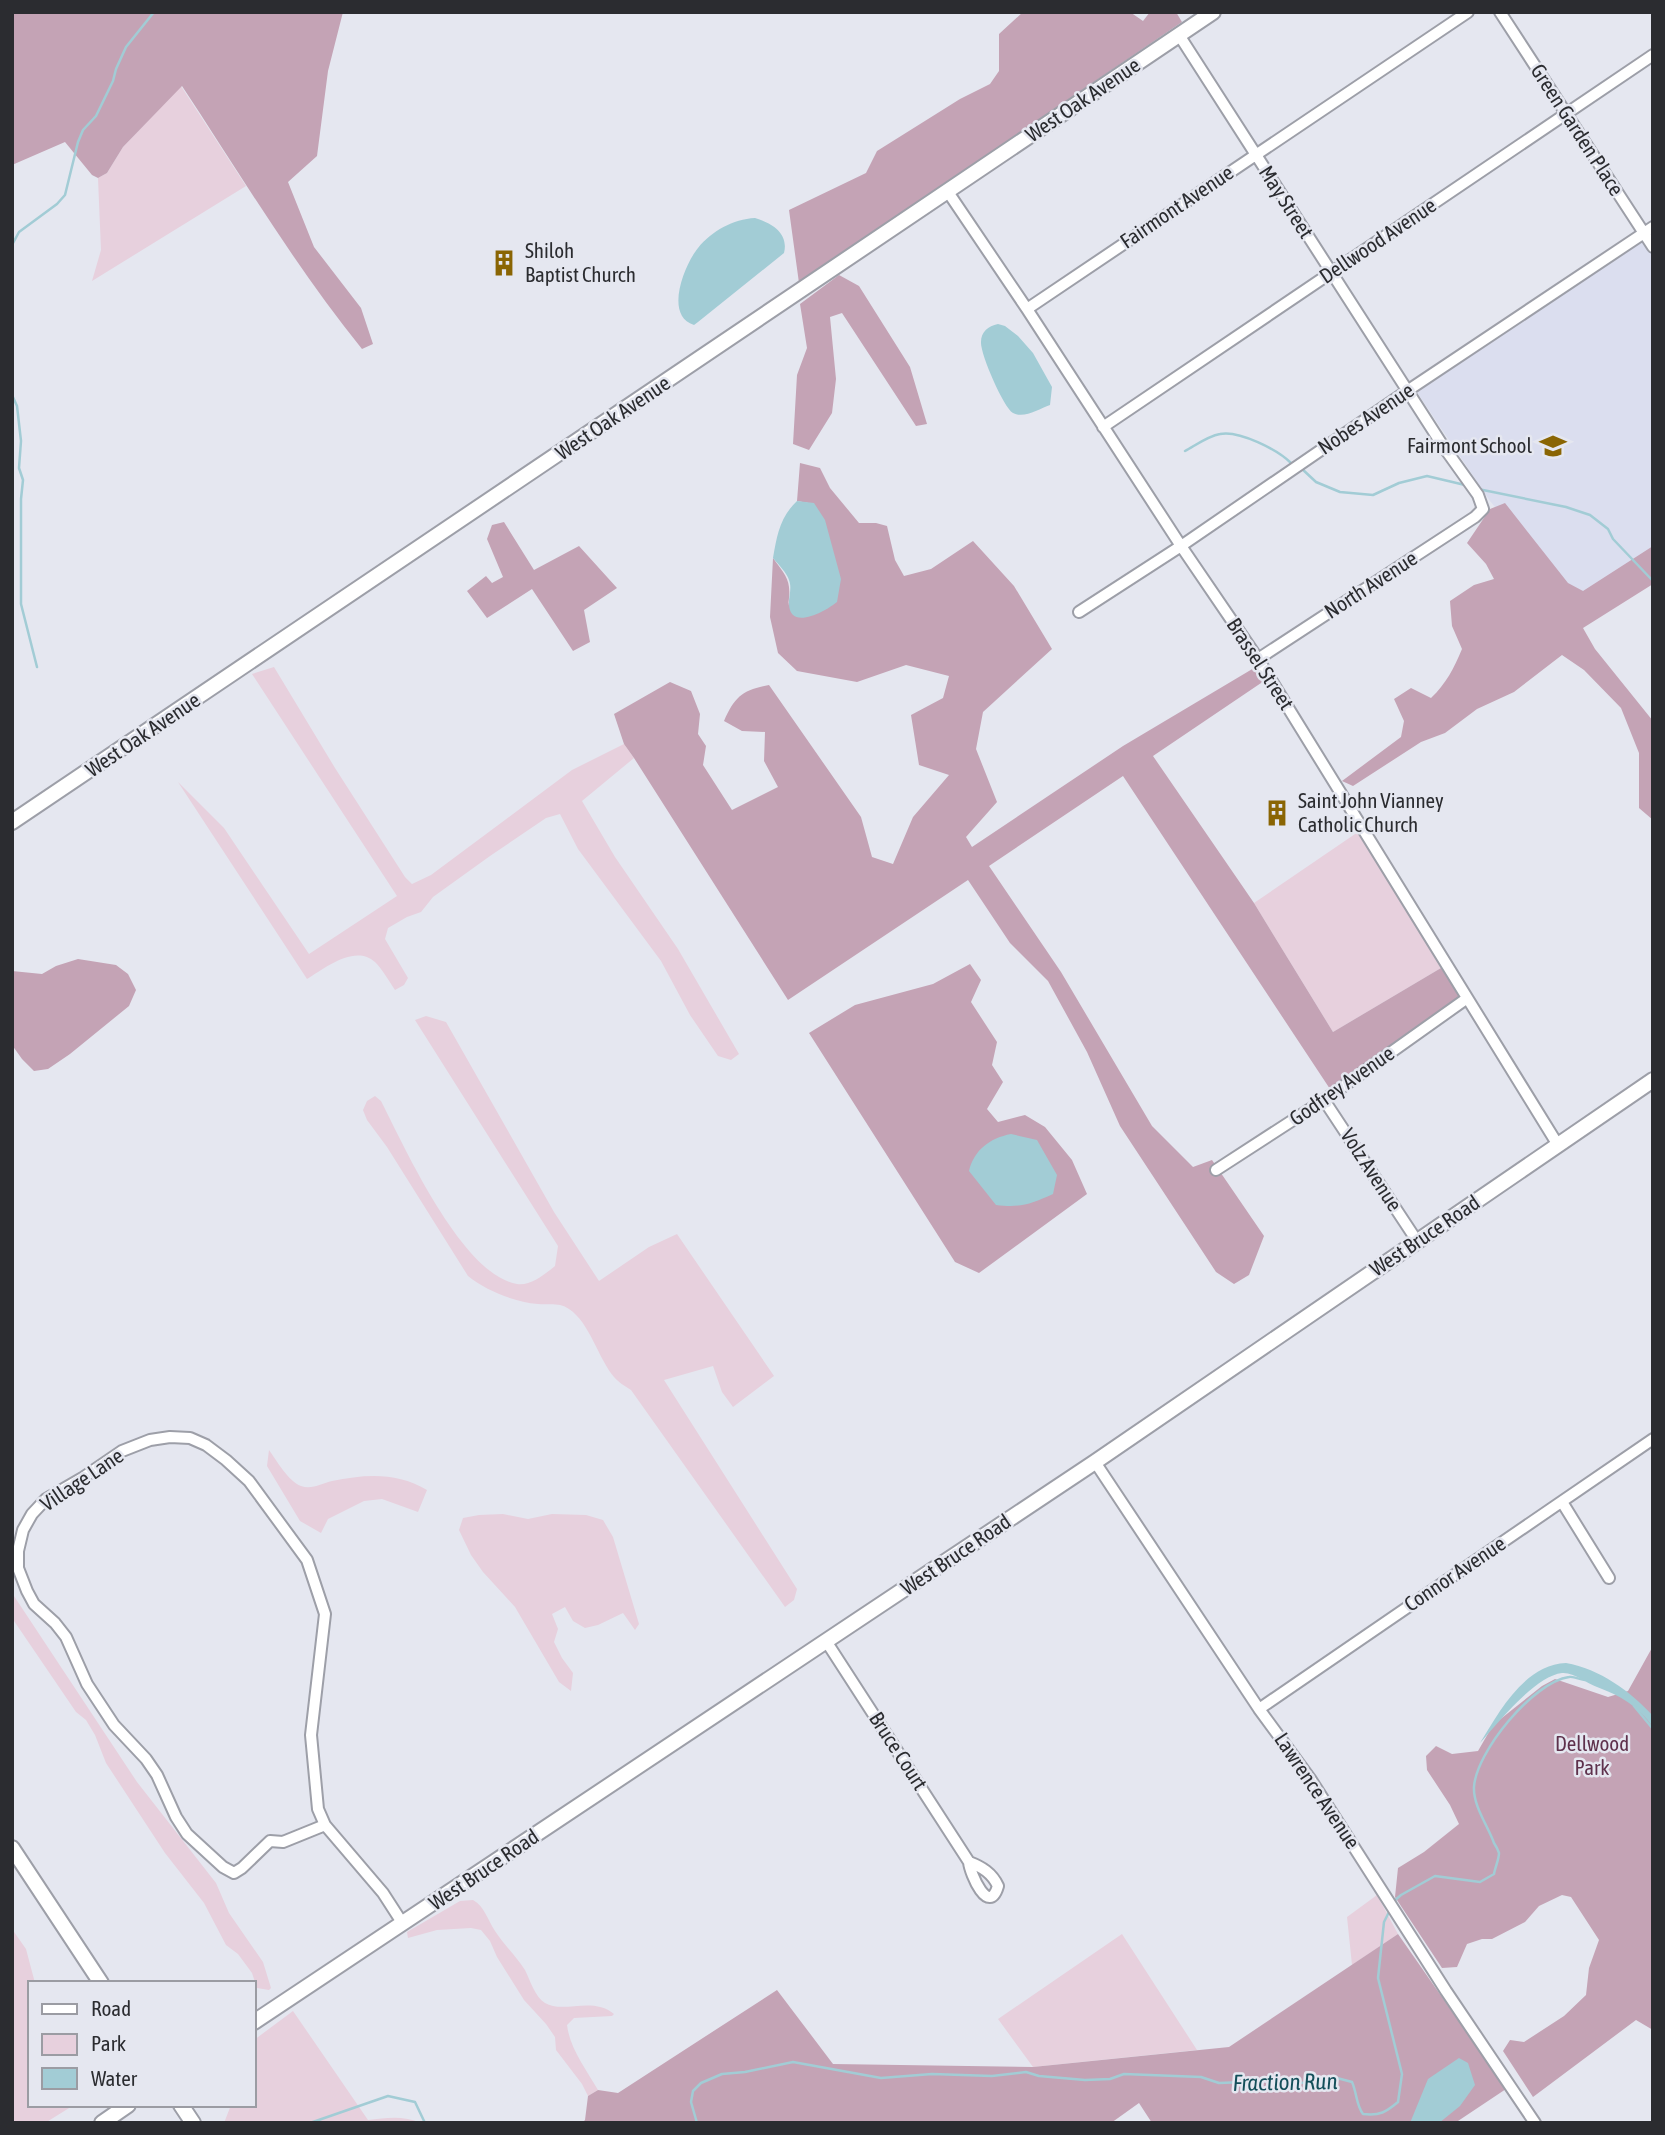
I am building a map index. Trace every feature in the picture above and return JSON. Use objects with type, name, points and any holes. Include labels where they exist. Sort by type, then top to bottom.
[{"type":"street","name":"West Oak Avenue","points":[[12,822],[1213,12]]},
{"type":"street","name":"Fairmont Avenue","points":[[1027,309],[1468,12]]},
{"type":"street","name":"Green Garden Place","points":[[1500,12],[1648,230],[1653,247]]},
{"type":"street","name":"May Street","points":[[1179,35],[1407,391],[1478,495],[1483,509]]},
{"type":"street","name":"Dellwood Avenue","points":[[1103,428],[1653,55]]},
{"type":"street","name":"Brassel Street","points":[[948,192],[1317,751],[1466,999],[1558,1145]]},
{"type":"street","name":"Nobes Avenue","points":[[1079,612],[1648,230]]},
{"type":"street","name":"North Avenue","points":[[1258,659],[1475,517],[1483,509]]},
{"type":"street","name":"Godfrey Avenue","points":[[1216,1170],[1324,1100],[1466,999]]},
{"type":"street","name":"West Bruce Road","points":[[256,2021],[1095,1462],[1653,1080]]},
{"type":"street","name":"Volz Avenue","points":[[1324,1100],[1417,1241]]},
{"type":"street","name":"Village Lane","points":[[325,1825],[283,1842],[270,1841],[234,1873],[223,1867],[187,1834],[176,1817],[157,1775],[114,1725],[87,1684],[66,1637],[34,1604],[27,1591],[18,1568],[18,1551],[23,1530],[32,1514],[46,1499],[122,1451],[150,1440],[170,1437],[190,1438],[206,1445],[248,1481],[307,1560],[325,1614],[311,1735],[317,1809],[325,1825],[383,1893],[403,1924]]},
{"type":"street","name":"Connor Avenue","points":[[1259,1709],[1653,1439]]},
{"type":"street","name":"Lawrence Avenue","points":[[1095,1462],[1259,1709],[1311,1780],[1446,1991],[1535,2123]]},
{"type":"street","points":[[1562,1502],[1609,1578]]},
{"type":"street","name":"Bruce Court","points":[[826,1641],[969,1861]]},
{"type":"street","points":[[12,1848],[100,1981]]},
{"type":"street","points":[[102,2123],[125,2107]]},
{"type":"street","points":[[182,2107],[193,2123]]},
{"type":"shaded area","name":"Fairmont School","points":[[1653,230],[1653,564],[1581,610],[1490,501],[1416,391]]},
{"type":"green space","points":[[12,12],[343,12],[328,71],[317,156],[288,182],[314,247],[361,308],[373,344],[362,349],[337,317],[182,86],[123,147],[107,173],[98,178],[92,175],[65,142],[12,165]]},
{"type":"green space","points":[[1023,12],[1130,12],[1143,21],[1150,12],[1176,12],[1182,22],[799,283],[789,210],[866,173],[877,151],[960,99],[990,84],[999,71],[999,34]]},
{"type":"green space","points":[[181,86],[246,186],[92,281],[101,250],[98,178],[107,173],[123,147]]},
{"type":"green space","points":[[839,275],[859,286],[910,367],[927,424],[916,426],[842,313],[830,317],[836,379],[832,413],[809,450],[793,444],[797,375],[807,348],[800,304]]},
{"type":"green space","points":[[800,463],[820,468],[830,488],[859,523],[887,526],[895,560],[904,576],[931,569],[973,541],[1014,586],[1052,649],[983,712],[976,749],[997,802],[966,837],[972,847],[1123,746],[1254,668],[1264,681],[1153,756],[1254,903],[1333,1032],[1441,968],[1461,999],[1330,1089],[1123,776],[989,866],[1061,972],[1152,1126],[1193,1167],[1212,1160],[1264,1236],[1249,1275],[1234,1284],[1216,1272],[1120,1126],[1087,1052],[1048,981],[1010,943],[968,880],[788,1000],[624,744],[614,714],[670,682],[691,691],[700,714],[698,734],[706,746],[703,765],[732,810],[778,787],[764,761],[765,732],[742,731],[724,721],[736,700],[746,692],[769,685],[861,817],[872,857],[893,864],[913,817],[949,775],[919,765],[911,715],[943,698],[949,676],[906,665],[857,682],[797,671],[778,653],[770,617],[773,558],[787,580],[788,606],[814,504],[797,501]]},
{"type":"green space","points":[[1505,503],[1568,583],[1583,591],[1653,546],[1653,584],[1583,628],[1595,649],[1653,721],[1653,820],[1639,808],[1639,753],[1621,708],[1584,670],[1562,655],[1514,692],[1477,709],[1445,733],[1421,742],[1353,786],[1342,781],[1401,737],[1404,721],[1394,699],[1411,688],[1431,698],[1449,675],[1462,649],[1452,626],[1450,601],[1474,585],[1494,579],[1486,564],[1467,543],[1490,509]]},
{"type":"green space","points":[[504,522],[534,570],[579,546],[617,588],[584,610],[590,642],[573,651],[532,589],[487,618],[467,591],[486,576],[492,583],[503,577],[487,539],[492,525]]},
{"type":"green space","points":[[274,667],[335,768],[412,884],[431,875],[572,770],[624,744],[634,758],[582,801],[615,857],[678,949],[739,1054],[731,1060],[718,1056],[690,1015],[661,961],[578,849],[560,814],[546,818],[490,856],[433,897],[421,912],[388,928],[385,939],[408,978],[404,985],[395,990],[375,962],[358,956],[331,964],[307,979],[178,782],[224,828],[309,954],[397,896],[252,674]]},
{"type":"green space","points":[[1358,832],[1441,968],[1333,1032],[1254,903]]},
{"type":"green space","points":[[78,959],[116,965],[128,974],[136,990],[129,1006],[70,1054],[48,1069],[34,1071],[12,1045],[12,971],[42,974]]},
{"type":"green space","points":[[970,964],[981,980],[971,1002],[997,1042],[992,1065],[1003,1082],[987,1109],[998,1122],[1025,1115],[1045,1127],[1072,1160],[1087,1194],[979,1273],[955,1262],[809,1033],[855,1005],[933,984]]},
{"type":"green space","points":[[426,1016],[446,1022],[554,1212],[599,1281],[649,1247],[677,1234],[774,1376],[733,1407],[722,1392],[713,1366],[664,1380],[797,1589],[794,1600],[785,1607],[631,1390],[618,1381],[608,1369],[583,1323],[562,1305],[529,1303],[510,1298],[468,1276],[387,1147],[367,1120],[363,1110],[367,1101],[375,1096],[381,1101],[437,1206],[476,1258],[496,1275],[522,1284],[538,1279],[555,1266],[558,1246],[415,1020]]},
{"type":"green space","points":[[269,1450],[287,1475],[301,1486],[313,1487],[345,1479],[381,1476],[404,1480],[427,1490],[418,1512],[382,1499],[364,1501],[328,1519],[321,1533],[300,1521],[267,1466]]},
{"type":"green space","points":[[503,1514],[528,1519],[552,1514],[586,1515],[603,1520],[613,1537],[639,1624],[635,1630],[623,1613],[585,1628],[573,1621],[565,1607],[552,1614],[558,1629],[554,1642],[573,1673],[571,1691],[559,1682],[515,1607],[483,1572],[459,1530],[463,1518]]},
{"type":"green space","points":[[12,1593],[137,1782],[216,1883],[229,1913],[263,1962],[271,1988],[269,1990],[257,1988],[252,1973],[238,1954],[226,1945],[204,1903],[165,1853],[106,1763],[86,1720],[76,1712],[12,1618]]},
{"type":"green space","name":"Dellwood Park","points":[[1653,1646],[1653,2030],[1636,2020],[1533,2097],[1503,2051],[1510,2040],[1524,2042],[1564,2016],[1586,1995],[1589,1968],[1599,1940],[1571,1897],[1562,1895],[1539,1906],[1525,1922],[1492,1939],[1467,1944],[1457,1967],[1442,1968],[1395,1897],[1398,1868],[1424,1852],[1459,1824],[1427,1770],[1426,1756],[1436,1746],[1452,1754],[1478,1751],[1493,1725],[1542,1686],[1555,1679],[1608,1697],[1628,1691]]},
{"type":"green space","points":[[1377,1895],[1398,1934],[1352,1965],[1347,1917]]},
{"type":"green space","points":[[473,1900],[525,1970],[541,2000],[560,2007],[597,2006],[614,2014],[574,2018],[567,2025],[575,2051],[598,2090],[588,2096],[556,2050],[555,2037],[524,2000],[481,1930],[437,1930],[408,1938],[407,1932],[460,1901]]},
{"type":"green space","points":[[12,1929],[26,1949],[34,1981],[28,1981],[28,2107],[71,2107],[45,2123],[12,2123]]},
{"type":"green space","points":[[1122,1934],[1197,2050],[1033,2067],[998,2019]]},
{"type":"green space","points":[[1398,1934],[1506,2089],[1455,2123],[1152,2123],[1139,2103],[1111,2123],[582,2123],[585,2120],[588,2096],[598,2090],[618,2093],[777,1990],[833,2064],[1033,2067],[1229,2047]]},
{"type":"green space","points":[[293,2011],[368,2120],[401,2118],[421,2123],[224,2123],[230,2107],[256,2107],[256,2039]]},
{"type":"water","points":[[755,218],[782,234],[784,253],[694,325],[685,320],[680,312],[679,290],[687,266],[698,248],[716,231],[731,223]]},
{"type":"water","points":[[998,324],[1018,336],[1033,353],[1052,387],[1050,405],[1022,415],[1009,409],[988,368],[981,342],[986,330]]},
{"type":"water","points":[[797,501],[814,503],[825,520],[841,579],[837,602],[817,614],[801,618],[791,612],[789,580],[773,558],[783,520]]},
{"type":"water","points":[[1011,1134],[1037,1140],[1057,1175],[1053,1194],[1026,1204],[996,1205],[969,1171],[984,1146]]},
{"type":"water","points":[[1566,1663],[1591,1670],[1624,1690],[1653,1716],[1653,1727],[1635,1707],[1621,1698],[1575,1676],[1562,1673],[1540,1682],[1529,1691],[1480,1743],[1504,1705],[1525,1681],[1551,1666]]},
{"type":"water","points":[[1459,2058],[1468,2063],[1475,2085],[1460,2106],[1439,2123],[1410,2123],[1428,2079]]},
{"type":"waterway","points":[[12,245],[19,232],[65,195],[83,130],[96,116],[126,47],[154,12]]},
{"type":"waterway","points":[[12,395],[17,406],[21,441],[19,468],[23,480],[21,604],[37,667]]},
{"type":"waterway","points":[[1185,451],[1220,434],[1237,435],[1258,442],[1291,463]]},
{"type":"waterway","points":[[1301,468],[1316,482],[1340,492],[1373,495],[1399,483],[1427,476],[1465,485]]},
{"type":"waterway","points":[[1478,489],[1566,507],[1590,515],[1608,529],[1613,539],[1653,581]]},
{"type":"waterway","name":"Fraction Run","points":[[1394,1901],[1435,1876],[1480,1882],[1494,1874],[1499,1853],[1478,1809],[1474,1794],[1477,1772],[1495,1738],[1539,1691],[1569,1677],[1585,1680]]},
{"type":"waterway","name":"Fraction Run","points":[[1634,1706],[1653,1729]]},
{"type":"waterway","name":"Fraction Run","points":[[697,2123],[691,2102],[693,2091],[701,2083],[722,2074],[793,2062],[881,2078],[932,2074],[992,2076],[1026,2072],[1039,2076],[1085,2080],[1110,2079],[1124,2074],[1201,2077],[1219,2083],[1271,2081],[1324,2084],[1337,2078],[1352,2082],[1363,2114],[1382,2112],[1398,2102],[1402,2074],[1378,1978],[1384,1922],[1390,1910]]},
{"type":"waterway","points":[[310,2123],[388,2096],[415,2102],[425,2123]]},
{"type":"place","name":"Shiloh Baptist Church","points":[[504,263]]},
{"type":"place","name":"Fairmont School","points":[[1553,446]]},
{"type":"place","name":"Saint John Vianney Catholic Church","points":[[1277,813]]}]
